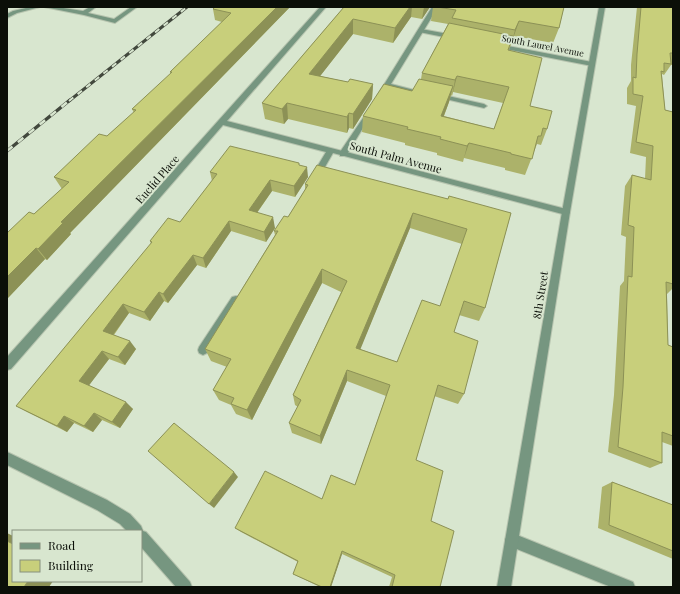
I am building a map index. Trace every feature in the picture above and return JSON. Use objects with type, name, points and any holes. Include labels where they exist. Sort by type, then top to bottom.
[{"type":"street","name":"Euclid Place","points":[[7,365],[323,7]]},
{"type":"street","name":"8th Street","points":[[504,587],[566,212],[602,7]]},
{"type":"street","points":[[421,31],[459,38]]},
{"type":"street","name":"South Laurel Avenue","points":[[490,44],[592,64]]},
{"type":"street","name":"South Palm Avenue","points":[[222,122],[566,212]]},
{"type":"street","points":[[311,182],[330,151]]},
{"type":"street","points":[[203,350],[240,293]]},
{"type":"street","points":[[7,458],[102,505],[125,519],[135,530]]},
{"type":"street","points":[[142,538],[185,587]]},
{"type":"street","points":[[512,540],[628,587]]},
{"type":"lane","points":[[7,16],[15,12],[37,7]]},
{"type":"lane","points":[[47,7],[84,13],[115,21],[134,7]]},
{"type":"lane","points":[[84,13],[93,7]]},
{"type":"lane","points":[[375,103],[435,7]]},
{"type":"lane","points":[[387,85],[484,106]]},
{"type":"lane","points":[[343,154],[371,110]]},
{"type":"building","points":[[215,7],[277,7],[61,222],[63,223],[38,249],[36,248],[7,277],[7,233],[29,212],[34,214],[69,182],[54,177],[99,134],[107,136],[136,110],[132,109],[172,72],[170,72],[231,13],[213,9]]},
{"type":"building","points":[[344,7],[410,7],[395,28],[353,19],[309,74],[348,82],[350,79],[373,84],[353,114],[349,113],[347,117],[287,103],[282,109],[262,103]]},
{"type":"building","points":[[437,7],[564,7],[559,28],[519,21],[515,30],[452,18],[456,10]]},
{"type":"building","points":[[641,7],[673,7],[673,53],[670,53],[671,64],[664,63],[664,72],[661,71],[665,110],[673,112],[673,284],[666,282],[668,345],[673,347],[673,436],[662,432],[662,463],[618,447],[623,387],[628,276],[632,277],[634,227],[628,225],[632,175],[651,180],[653,146],[636,142],[643,96],[633,94],[633,77],[636,78]]},
{"type":"building","points":[[449,23],[513,36],[508,50],[542,58],[530,106],[552,111],[547,129],[543,128],[541,136],[538,136],[532,159],[469,143],[467,146],[440,139],[441,137],[407,129],[408,127],[363,116],[384,84],[412,91],[419,79],[453,86],[441,116],[494,129],[509,87],[457,76],[455,80],[422,73]]},
{"type":"building","points":[[230,146],[299,163],[299,165],[307,167],[294,186],[270,180],[249,210],[273,217],[264,232],[229,221],[203,258],[193,255],[163,294],[159,292],[144,312],[123,304],[103,331],[130,341],[118,357],[102,351],[79,381],[126,402],[112,422],[94,413],[84,426],[64,416],[57,426],[16,406],[152,242],[150,241],[168,218],[180,222],[217,174],[210,172]]},
{"type":"building","points":[[317,165],[448,199],[449,196],[511,213],[485,308],[464,301],[454,332],[478,341],[464,394],[438,385],[416,460],[443,471],[431,521],[454,531],[440,587],[392,587],[395,575],[342,551],[330,587],[322,587],[293,574],[298,561],[235,528],[265,471],[322,499],[331,475],[355,485],[390,385],[347,370],[320,436],[289,423],[301,400],[293,395],[347,281],[322,269],[247,410],[231,404],[234,398],[213,390],[231,359],[205,349],[278,231],[274,231],[284,216],[288,217],[308,185],[305,184]],"holes":[[[413,213],[467,229],[440,306],[422,300],[397,362],[356,348]]]},
{"type":"building","points":[[174,423],[234,472],[209,504],[148,451]]},
{"type":"building","points":[[612,482],[673,505],[673,551],[609,525]]},
{"type":"building","points":[[7,541],[12,544],[12,582],[27,582],[24,587],[7,587]]},
{"type":"railway","points":[[69,101],[187,7]]},
{"type":"railway","points":[[7,151],[70,100]]}]
